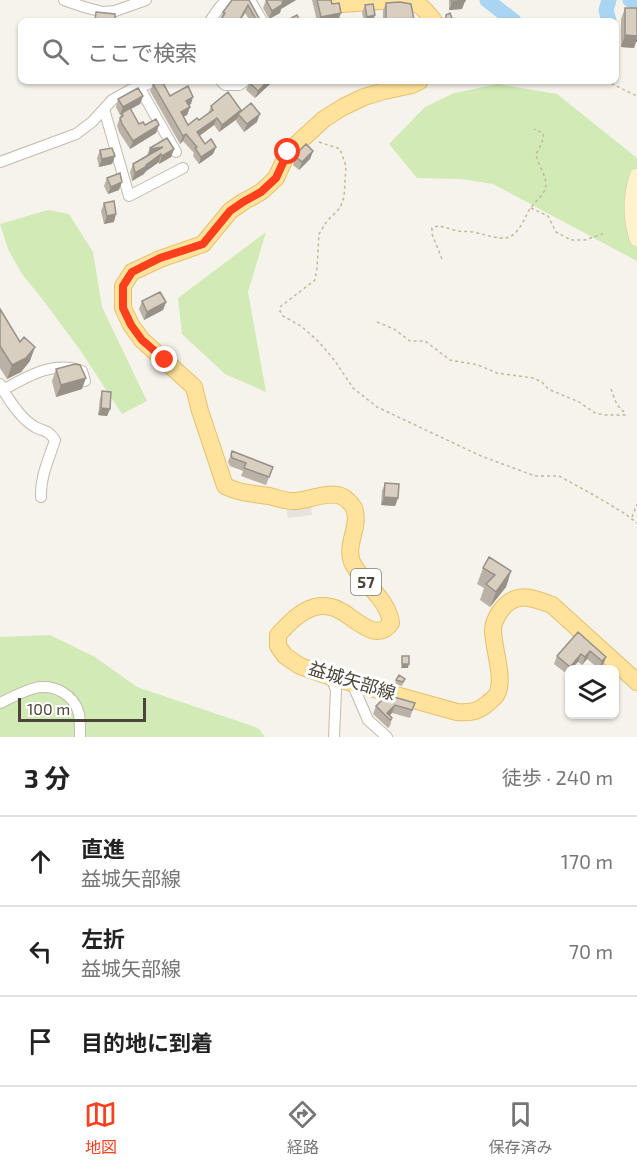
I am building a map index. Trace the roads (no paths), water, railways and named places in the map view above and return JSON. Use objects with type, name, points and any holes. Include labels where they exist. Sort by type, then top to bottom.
[{"type":"main road","points":[[339,0],[344,4],[393,0]]},
{"type":"main road","points":[[401,0],[414,1],[432,18]]},
{"type":"main road","name":"益城矢部線","points":[[414,84],[364,97],[324,119],[288,152],[276,178],[261,192],[230,211],[203,244],[160,258],[132,272],[123,286],[123,308],[131,325],[142,340],[194,387],[225,486],[238,492],[295,502],[331,495],[341,496],[352,504],[357,516],[350,555],[358,572],[390,614],[391,623],[381,631],[371,630],[339,610],[328,606],[315,607],[291,620],[278,635],[278,646],[285,656],[300,666],[331,677],[457,712],[469,713],[483,708],[496,696],[500,684],[492,628],[504,605],[519,597],[536,599],[552,605],[637,682]]},
{"type":"street","points":[[64,0],[103,12],[115,11],[146,0]]},
{"type":"street","points":[[250,0],[260,18]]},
{"type":"street","points":[[211,18],[219,2]]},
{"type":"street","points":[[0,162],[75,134],[92,122],[112,100],[130,90],[148,84]]},
{"type":"street","points":[[224,84],[240,84]]},
{"type":"street","points":[[139,87],[176,152]]},
{"type":"street","points":[[104,109],[129,196],[183,168]]},
{"type":"street","points":[[637,176],[632,190],[631,222],[637,238]]},
{"type":"street","points":[[41,497],[44,474],[55,440],[49,432],[33,426],[14,406],[2,387],[53,367],[72,367],[82,371],[85,381]]},
{"type":"street","points":[[331,677],[336,690],[334,737]]},
{"type":"street","points":[[352,683],[368,720],[387,737]]},
{"type":"street","points":[[0,703],[35,688],[51,688],[64,693],[75,702],[79,715],[80,737]]},
{"type":"waterway","points":[[487,0],[510,18]]},
{"type":"waterway","points":[[608,18],[606,10],[609,0]]},
{"type":"waterway","points":[[630,0],[637,2]]}]
